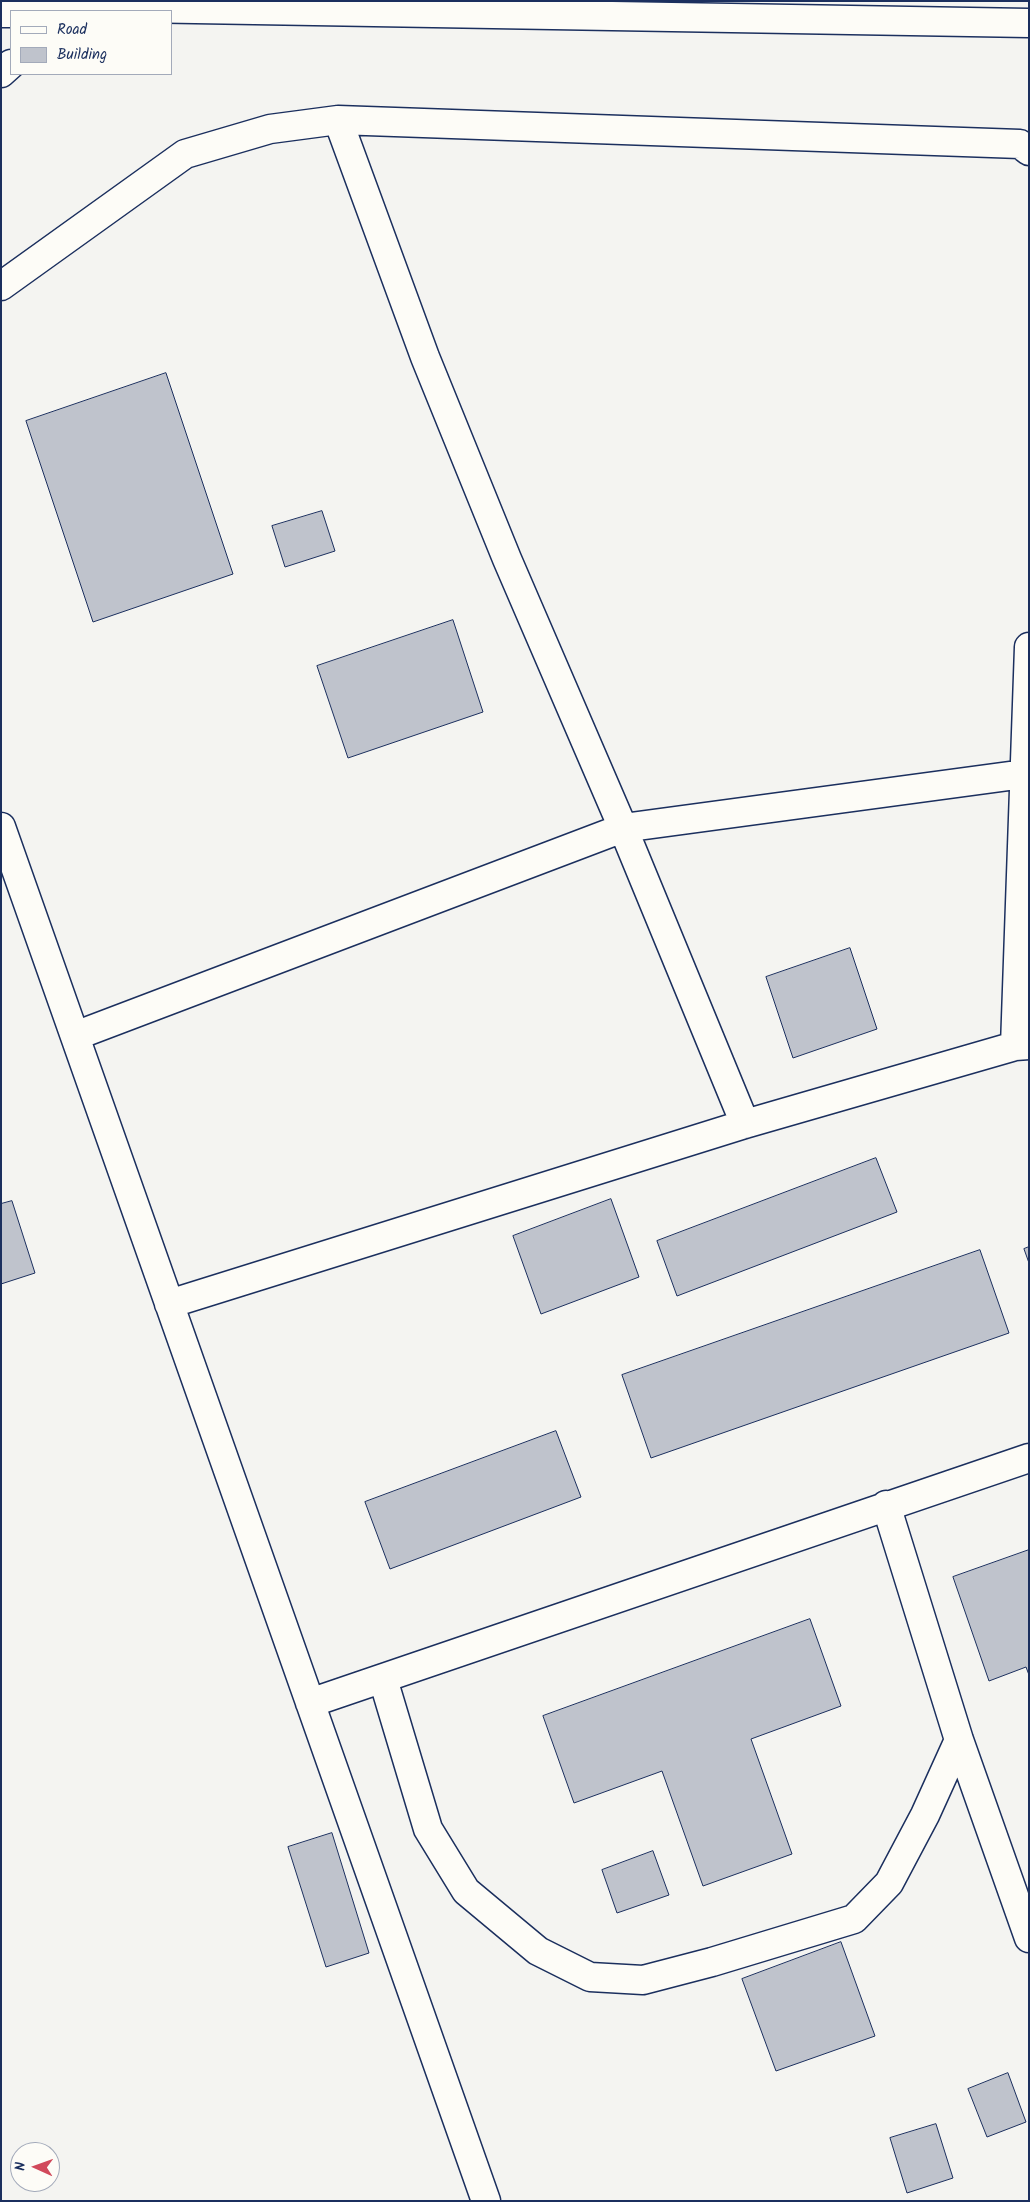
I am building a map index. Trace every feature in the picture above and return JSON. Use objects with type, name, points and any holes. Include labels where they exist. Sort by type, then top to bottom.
[{"type":"street","points":[[40,10],[76,7],[1029,23]]},
{"type":"street","points":[[1,286],[185,154],[270,129],[338,120],[1020,144],[1029,151]]},
{"type":"street","points":[[338,120],[436,384],[507,559],[623,828],[745,1124]]},
{"type":"street","points":[[169,1304],[745,1124],[1022,1046],[1024,774],[1029,647]]},
{"type":"street","points":[[74,1036],[623,828],[1024,774]]},
{"type":"street","points":[[1,827],[486,2201]]},
{"type":"street","points":[[310,1704],[886,1505],[1029,1458]]},
{"type":"street","points":[[886,1505],[959,1740],[1029,1938]]},
{"type":"street","points":[[383,1679],[428,1829],[466,1891],[538,1951],[590,1977],[643,1980],[712,1962],[854,1918],[889,1883],[925,1815],[959,1740]]},
{"type":"building","points":[[166,373],[233,574],[93,622],[26,421]]},
{"type":"building","points":[[322,511],[335,551],[285,567],[272,526]]},
{"type":"building","points":[[453,620],[483,712],[348,758],[317,666]]},
{"type":"building","points":[[850,948],[877,1029],[793,1058],[766,977]]},
{"type":"building","points":[[876,1158],[897,1212],[677,1296],[657,1241]]},
{"type":"building","points":[[611,1199],[639,1277],[541,1314],[513,1236]]},
{"type":"building","points":[[12,1201],[35,1273],[1,1284],[1,1204]]},
{"type":"building","points":[[1029,1247],[1029,1263],[1024,1249]]},
{"type":"building","points":[[980,1250],[1009,1333],[651,1458],[622,1375]]},
{"type":"building","points":[[556,1431],[581,1497],[390,1569],[365,1502]]},
{"type":"building","points":[[1029,1550],[1029,1675],[1026,1667],[989,1681],[953,1577]]},
{"type":"building","points":[[810,1619],[841,1706],[751,1739],[792,1854],[703,1886],[662,1771],[574,1803],[543,1716]]},
{"type":"building","points":[[332,1833],[369,1953],[326,1967],[288,1847]]},
{"type":"building","points":[[653,1851],[669,1895],[617,1913],[602,1870]]},
{"type":"building","points":[[841,1942],[875,2036],[776,2071],[742,1979]]},
{"type":"building","points":[[1008,2073],[1026,2122],[987,2137],[968,2089]]},
{"type":"building","points":[[936,2124],[953,2178],[907,2193],[890,2138]]}]
